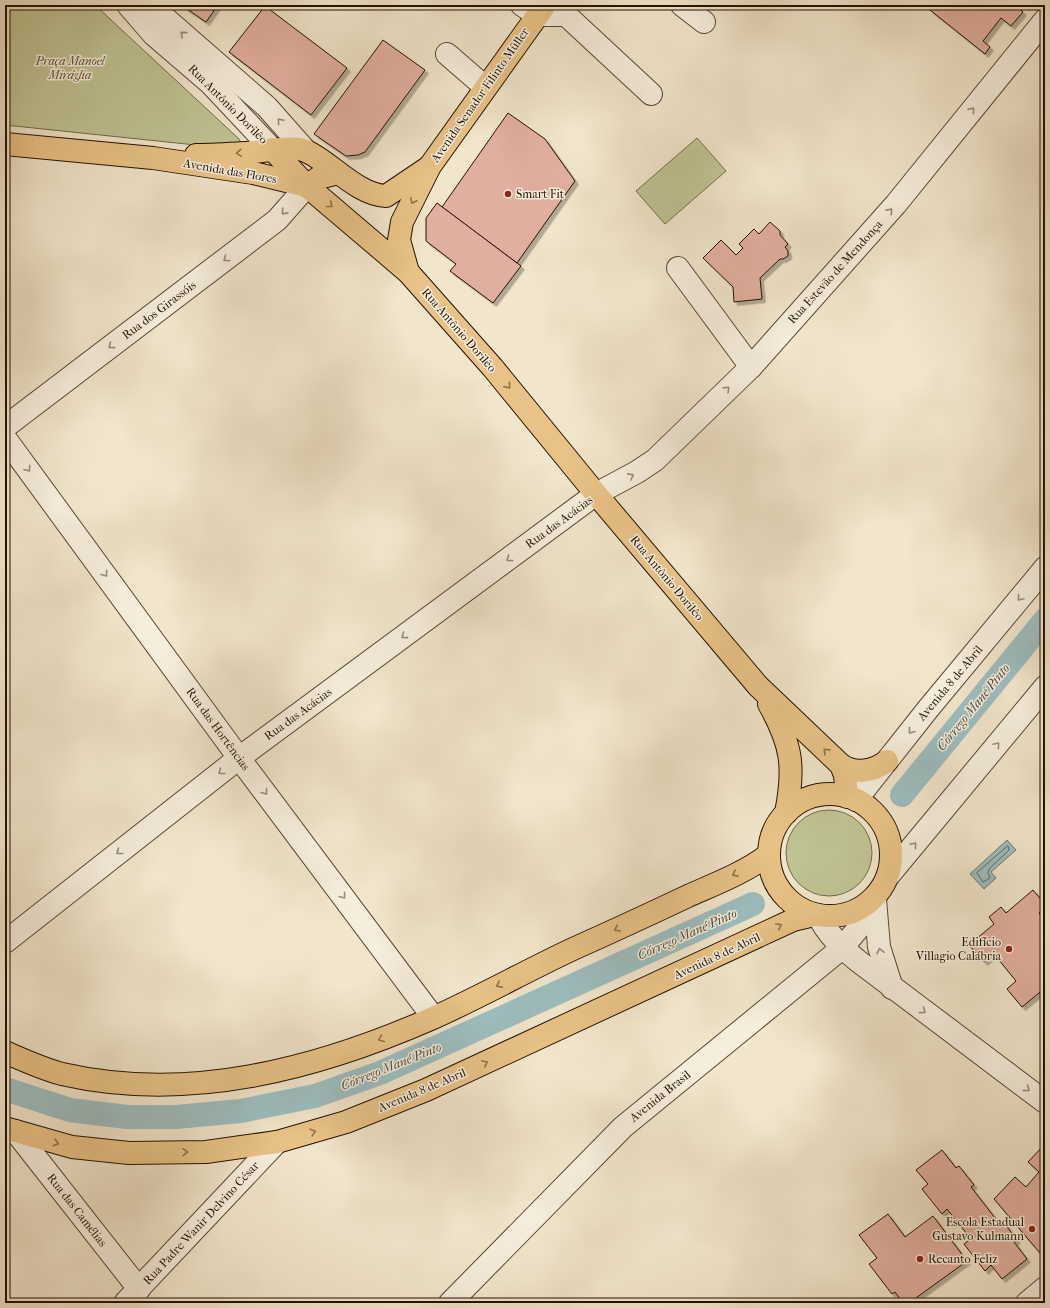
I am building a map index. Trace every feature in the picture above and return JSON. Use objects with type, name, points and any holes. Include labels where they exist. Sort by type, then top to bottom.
[{"type":"main road","name":"Avenida Senador Filinto Müller","points":[[408,272],[399,240],[402,222],[430,166],[485,87],[535,8]]},
{"type":"main road","name":"Avenida das Flores","points":[[5,144],[153,158],[253,173],[307,186]]},
{"type":"main road","name":"Avenida das Flores","points":[[153,158],[246,153],[272,149],[305,150]]},
{"type":"main road","name":"Rua Antônio Dorilêo","points":[[272,149],[307,186],[408,272],[493,368],[596,494],[758,686],[841,765]]},
{"type":"main road","name":"Rua Antônio Dorilêo","points":[[305,150],[360,187]]},
{"type":"main road","name":"Avenida Senador Filinto Müller","points":[[360,187],[386,196],[430,166]]},
{"type":"main road","points":[[307,186],[318,178],[338,173]]},
{"type":"main road","name":"Rua Antônio Dorilêo","points":[[758,686],[779,722],[791,760],[791,789],[786,813]]},
{"type":"main road","points":[[841,765],[846,768],[860,771],[876,768],[887,761]]},
{"type":"main road","points":[[841,765],[852,798]]},
{"type":"main road","points":[[836,794],[852,798],[874,813],[887,831],[891,845],[892,860],[889,874],[880,892],[866,906],[852,913],[837,917],[816,915],[799,909],[790,902],[776,886],[770,871],[768,855],[773,832],[786,813],[804,800],[814,796],[836,794]]},
{"type":"main road","points":[[5,1052],[60,1073],[100,1081],[139,1085],[187,1084],[236,1079],[294,1068],[364,1046],[434,1017],[565,953],[733,875],[768,855]]},
{"type":"main road","name":"Avenida 8 de Abril","points":[[10,1130],[72,1147],[130,1153],[206,1152],[277,1142],[346,1122],[426,1090],[793,920],[816,915]]},
{"type":"street","name":"Rua Antônio Dorilêo","points":[[128,5],[154,35],[211,84],[272,149]]},
{"type":"street","name":"Rua Antônio Dorilêo","points":[[146,5],[165,18],[267,107],[305,150]]},
{"type":"street","points":[[682,5],[704,22]]},
{"type":"street","points":[[535,8],[566,15],[651,94]]},
{"type":"street","name":"Rua Estevão de Mendonça","points":[[596,494],[637,472],[655,460],[751,367],[896,204],[1045,20]]},
{"type":"street","points":[[447,54],[485,87]]},
{"type":"street","name":"Rua dos Girassóis","points":[[5,427],[277,220],[307,186]]},
{"type":"street","points":[[678,268],[751,367]]},
{"type":"street","name":"Rua das Hortências","points":[[5,438],[239,758],[434,1017]]},
{"type":"street","name":"Rua das Acácias","points":[[5,942],[239,758],[596,494]]},
{"type":"street","name":"Avenida 8 de Abril","points":[[852,798],[887,761],[1045,568]]},
{"type":"street","points":[[889,874],[1045,687]]},
{"type":"street","points":[[875,897],[879,946],[892,988]]},
{"type":"street","name":"Avenida Brasil","points":[[450,1303],[622,1127],[842,948],[862,924],[875,897]]},
{"type":"street","points":[[816,915],[842,948],[892,988],[1045,1102]]},
{"type":"street","name":"Rua das Camélias","points":[[10,1130],[132,1296]]},
{"type":"street","name":"Rua Padre Wanir Delvino César","points":[[132,1296],[277,1142]]},
{"type":"street","points":[[1028,1303],[1045,1288]]},
{"type":"green space","name":"Praça Manoel Miráglia","points":[[5,5],[95,5],[239,139],[241,143],[234,149],[5,125]]},
{"type":"green space","points":[[697,138],[726,171],[665,224],[636,191]]},
{"type":"green space","points":[[821,810],[837,810],[846,813],[860,822],[869,836],[872,845],[872,861],[869,870],[860,884],[846,893],[837,896],[821,896],[805,889],[798,884],[793,877],[786,861],[786,845],[793,829],[798,822],[805,817]]},
{"type":"water","points":[[1007,840],[1016,850],[991,872],[996,878],[984,889],[970,874]]},
{"type":"building","points":[[181,5],[218,5],[206,22]]},
{"type":"building","points":[[934,5],[999,5],[1001,7],[1003,5],[1015,5],[1023,12],[1011,26],[1001,18],[983,41],[990,47],[985,54],[930,10]]},
{"type":"building","points":[[265,6],[347,68],[311,115],[229,52]]},
{"type":"building","points":[[383,40],[425,70],[365,152],[358,155],[346,156],[314,134]]},
{"type":"building","name":"Smart Fit","points":[[508,113],[545,139],[575,181],[517,263],[442,207]]},
{"type":"building","points":[[437,203],[521,266],[493,303],[450,271],[456,264],[426,241],[426,218]]},
{"type":"building","points":[[770,222],[780,231],[780,235],[788,244],[785,247],[788,251],[788,256],[780,259],[760,278],[762,299],[734,302],[733,287],[703,258],[721,240],[736,255],[743,248],[739,244],[754,229],[759,234]]},
{"type":"building","name":"Edifício Villagio Calábria","points":[[1033,890],[1045,904],[1045,908],[1039,913],[1045,920],[1045,988],[1022,1007],[1007,989],[1016,981],[994,954],[984,962],[969,945],[994,924],[989,917],[1001,907],[1006,913]]},
{"type":"building","name":"Escola Estadual Gustavo Kulmann","points":[[1045,1144],[1045,1259],[994,1199],[1015,1177],[1026,1187],[1039,1172],[1028,1162]]},
{"type":"building","points":[[942,1150],[956,1168],[959,1166],[974,1185],[971,1187],[999,1223],[1002,1220],[1017,1240],[1014,1242],[1027,1259],[1002,1279],[991,1265],[985,1271],[964,1244],[971,1239],[947,1209],[942,1214],[922,1189],[928,1184],[916,1170]]},
{"type":"building","name":"Recanto Feliz","points":[[888,1214],[905,1237],[933,1216],[967,1261],[909,1303],[903,1303],[895,1292],[892,1294],[869,1264],[877,1258],[859,1235]]},
{"type":"waterway","name":"Córrego Mané Pinto","points":[[902,795],[1045,620]]},
{"type":"waterway","name":"Córrego Mané Pinto","points":[[5,1089],[70,1110],[127,1117],[176,1117],[241,1111],[315,1096],[380,1073],[753,904]]},
{"type":"place","name":"Smart Fit","points":[[508,194]]},
{"type":"place","name":"Edifício Villagio Calábria","points":[[1009,949]]},
{"type":"place","name":"Escola Estadual Gustavo Kulmann","points":[[1032,1229]]},
{"type":"place","name":"Recanto Feliz","points":[[920,1259]]}]
